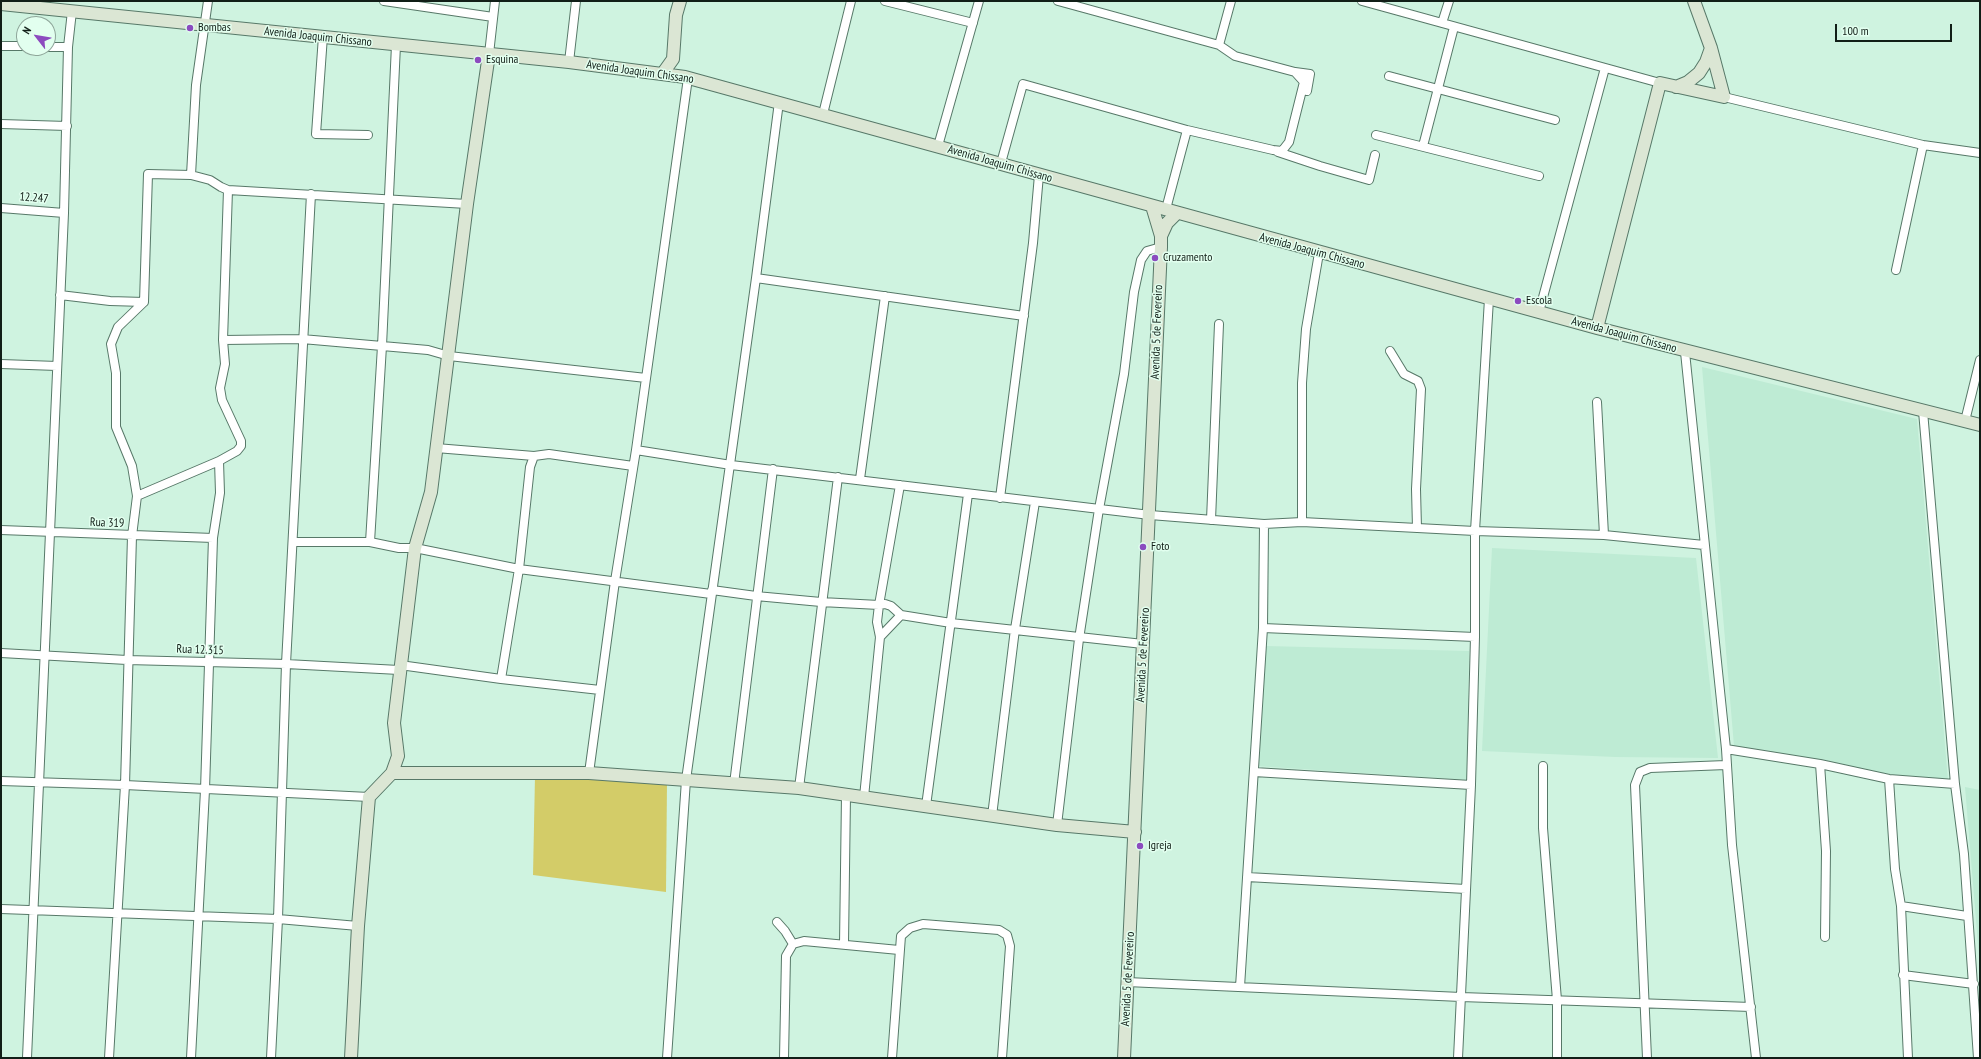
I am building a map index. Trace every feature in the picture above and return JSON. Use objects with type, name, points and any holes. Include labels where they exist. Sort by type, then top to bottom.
[{"type":"street","points":[[190,175],[196,85],[206,25],[208,1]]},
{"type":"street","points":[[384,1],[493,17]]},
{"type":"street","points":[[351,1058],[358,926],[369,797],[392,773],[398,756],[394,723],[415,548],[432,492],[436,448],[449,356],[467,204],[495,1]]},
{"type":"street","points":[[569,62],[576,1]]},
{"type":"street","points":[[823,114],[851,1]]},
{"type":"street","points":[[885,1],[973,24]]},
{"type":"street","points":[[938,146],[979,1]]},
{"type":"street","points":[[1058,1],[1219,45],[1235,56],[1295,72],[1310,74],[1310,82],[1290,156]]},
{"type":"street","points":[[1219,45],[1231,1]]},
{"type":"street","points":[[1362,1],[1676,87],[1724,97],[1923,145],[1980,153]]},
{"type":"street","points":[[1442,23],[1449,1]]},
{"type":"street","points":[[1694,1],[1711,48],[1724,97]]},
{"type":"street","points":[[663,73],[673,59],[676,15],[679,2]]},
{"type":"street","points":[[589,773],[615,581],[636,450],[686,77],[678,60],[679,2]]},
{"type":"street","name":"Avenida Joaquim Chissano","points":[[1,4],[569,62],[686,77],[1001,163],[1319,253],[1685,352],[1980,424]]},
{"type":"street","points":[[27,1058],[32,910],[45,655],[64,213],[68,47],[72,11]]},
{"type":"street","points":[[1423,146],[1454,27]]},
{"type":"street","points":[[323,36],[316,134],[368,135]]},
{"type":"street","points":[[370,542],[382,346],[396,45]]},
{"type":"street","points":[[1,46],[16,46]]},
{"type":"street","points":[[56,47],[68,47]]},
{"type":"street","points":[[1676,87],[1688,82],[1699,73],[1706,62],[1711,48]]},
{"type":"street","points":[[1539,312],[1604,68]]},
{"type":"street","points":[[1273,150],[1282,151],[1289,142],[1304,82],[1295,72]]},
{"type":"street","points":[[1389,76],[1555,120]]},
{"type":"street","points":[[1597,328],[1660,83]]},
{"type":"street","points":[[1001,163],[1023,84],[1187,130],[1273,150],[1369,180],[1374,155]]},
{"type":"street","points":[[667,1058],[686,780],[779,102]]},
{"type":"street","points":[[1,124],[67,126]]},
{"type":"street","points":[[1161,245],[1172,211],[1187,130]]},
{"type":"street","points":[[1376,135],[1539,176]]},
{"type":"street","points":[[1896,270],[1923,145]]},
{"type":"street","points":[[109,1058],[125,785],[127,660],[132,536],[137,496],[132,466],[116,427],[116,373],[111,344],[118,327],[144,302],[148,174],[190,175],[210,180],[228,190],[467,204]]},
{"type":"street","points":[[1000,498],[1033,243],[1039,175]]},
{"type":"street","points":[[137,496],[219,461],[238,451],[241,446],[241,441],[222,400],[220,388],[225,364],[223,340],[228,190]]},
{"type":"street","points":[[271,1058],[283,792],[286,664],[302,340],[311,194]]},
{"type":"street","points":[[1152,206],[1161,245]]},
{"type":"street","name":"12.247","points":[[1,208],[64,213]]},
{"type":"street","points":[[1057,825],[1079,638],[1099,509],[1124,374],[1138,269],[1147,251],[1161,245]]},
{"type":"street","name":"Avenida 5 de Fevereiro","points":[[1124,1058],[1150,515],[1161,245]]},
{"type":"street","points":[[1302,522],[1302,383],[1306,329],[1319,253]]},
{"type":"street","points":[[756,278],[1024,316]]},
{"type":"street","points":[[60,295],[110,301],[144,302]]},
{"type":"street","points":[[860,479],[885,296]]},
{"type":"street","points":[[1458,1058],[1471,785],[1475,637],[1475,532],[1489,299]]},
{"type":"street","points":[[1211,520],[1219,324]]},
{"type":"street","points":[[223,340],[302,340],[428,350],[449,356],[646,378]]},
{"type":"street","points":[[1390,351],[1404,374],[1418,381],[1421,389],[1416,490],[1417,528]]},
{"type":"street","points":[[1685,352],[1726,749],[1732,845],[1756,1058]]},
{"type":"street","points":[[1965,421],[1980,360]]},
{"type":"street","points":[[1,364],[57,366]]},
{"type":"street","points":[[1597,402],[1604,536]]},
{"type":"street","points":[[1923,411],[1955,784],[1964,854],[1967,916],[1974,984],[1978,1058]]},
{"type":"street","points":[[436,448],[534,456],[548,454],[633,466]]},
{"type":"street","points":[[636,450],[730,465],[860,479],[1000,498],[1150,515],[1264,524],[1302,522],[1475,532],[1604,536],[1704,545]]},
{"type":"street","points":[[501,679],[519,569],[530,467],[534,456]]},
{"type":"street","points":[[191,1058],[205,790],[213,538],[220,493],[219,461]]},
{"type":"street","points":[[734,784],[772,469]]},
{"type":"street","points":[[799,788],[821,602],[838,477]]},
{"type":"street","points":[[864,797],[880,637],[877,622],[900,485]]},
{"type":"street","points":[[926,806],[968,494]]},
{"type":"street","points":[[992,816],[1015,629],[1035,502]]},
{"type":"street","points":[[1240,987],[1263,628],[1264,524]]},
{"type":"street","name":"Rua 319","points":[[1,530],[213,538]]},
{"type":"street","points":[[293,542],[370,542],[399,548],[415,548],[519,569],[712,592],[821,602],[885,604],[891,606],[901,615],[950,623],[1143,644]]},
{"type":"street","points":[[880,637],[901,615]]},
{"type":"street","points":[[1263,628],[1475,637]]},
{"type":"street","name":"Rua 12.315","points":[[1,653],[208,663],[400,667],[600,690]]},
{"type":"street","points":[[1726,749],[1820,764],[1888,779],[1955,784]]},
{"type":"street","points":[[1820,764],[1826,851],[1825,937]]},
{"type":"street","points":[[1647,1058],[1635,785],[1640,772],[1650,768],[1726,765]]},
{"type":"street","points":[[1543,766],[1543,828],[1557,1000],[1557,1058]]},
{"type":"street","points":[[1254,772],[1471,785]]},
{"type":"street","points":[[392,773],[589,773],[799,788],[846,796],[864,797],[1057,825],[1135,832]]},
{"type":"street","points":[[1888,779],[1895,869],[1901,906],[1908,1058]]},
{"type":"street","points":[[1,781],[125,785],[369,797]]},
{"type":"street","points":[[844,944],[846,796]]},
{"type":"street","points":[[1247,877],[1466,889]]},
{"type":"street","points":[[1901,906],[1967,916]]},
{"type":"street","points":[[1,909],[118,912],[199,917],[278,919],[358,926]]},
{"type":"street","points":[[777,922],[793,944]]},
{"type":"street","points":[[892,1058],[898,950],[901,936],[910,928],[923,924],[999,930],[1007,936],[1010,946],[1002,1058]]},
{"type":"street","points":[[784,1058],[786,956],[793,944],[804,941],[898,950]]},
{"type":"street","points":[[1904,975],[1974,984]]},
{"type":"street","points":[[1128,982],[1461,997],[1751,1007]]},
{"type":"shaded area","points":[[1702,367],[1917,419],[1948,780],[1901,776],[1734,746]]},
{"type":"shaded area","points":[[1492,548],[1696,558],[1718,758],[1615,757],[1482,751]]},
{"type":"shaded area","points":[[1266,646],[1469,651],[1467,780],[1256,766]]},
{"type":"shaded area","points":[[535,776],[667,782],[666,892],[533,875]]},
{"type":"shaded area","points":[[1965,787],[1980,790],[1980,969]]},
{"type":"place","name":"Bombas","points":[[190,28]]},
{"type":"place","name":"Esquina","points":[[478,60]]},
{"type":"place","name":"Cruzamento","points":[[1155,258]]},
{"type":"place","name":"Escola","points":[[1518,301]]},
{"type":"place","name":"Foto","points":[[1143,547]]},
{"type":"place","name":"Igreja","points":[[1140,846]]}]
